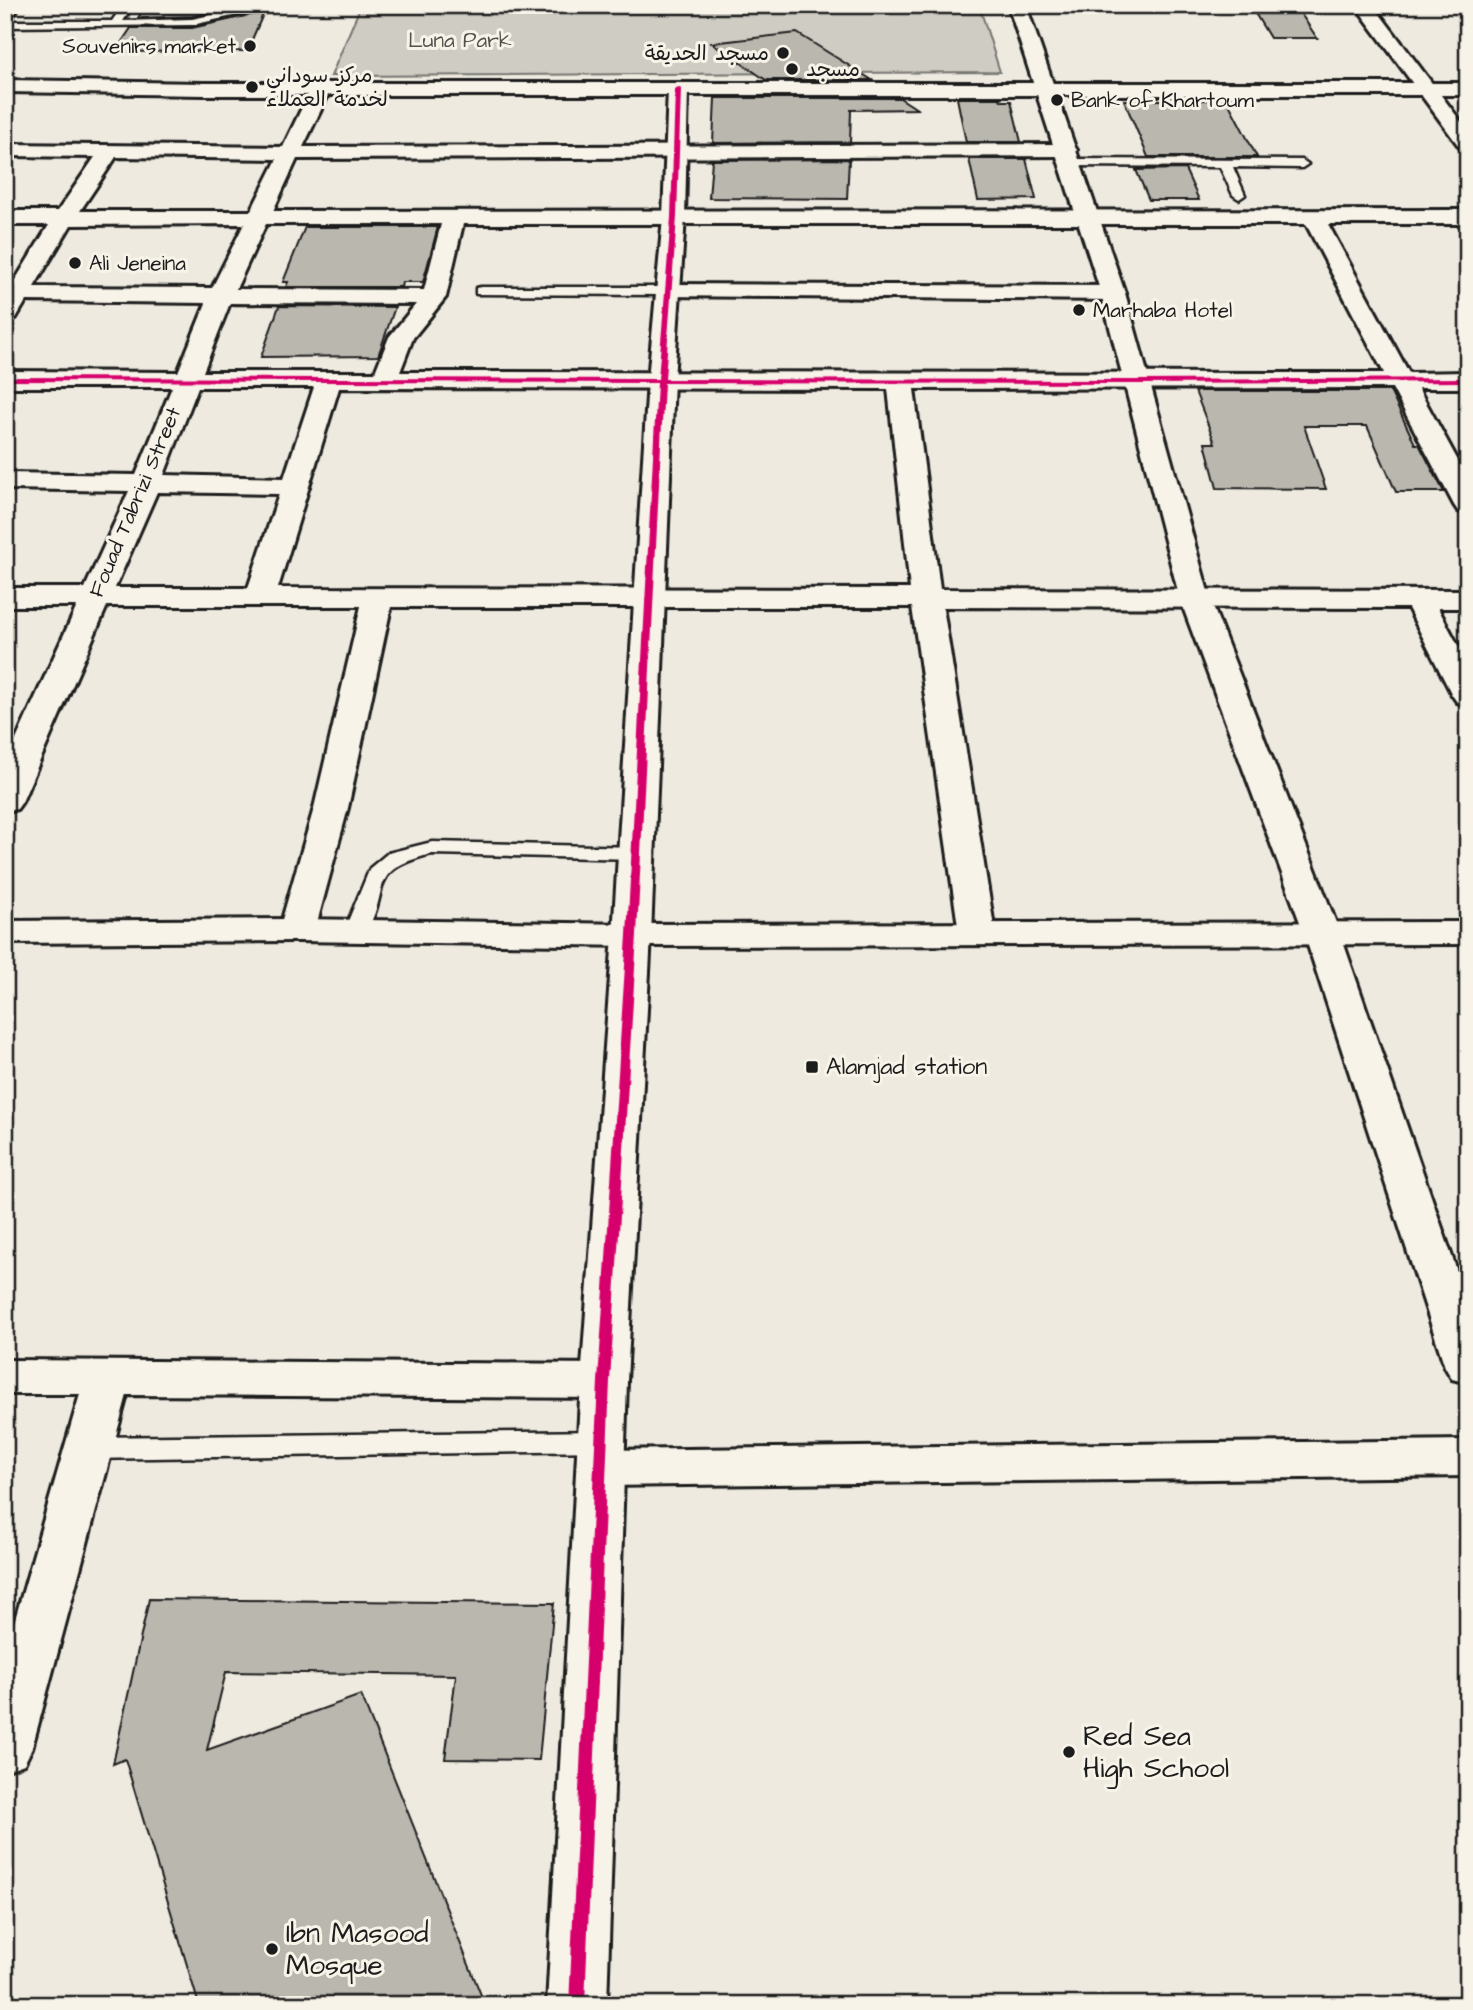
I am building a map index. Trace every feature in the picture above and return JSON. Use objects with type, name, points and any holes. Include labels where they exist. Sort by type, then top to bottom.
[{"type":"main road","points":[[5,15],[11,5]]},
{"type":"main road","points":[[1017,5],[1112,293],[1195,599],[1322,933],[1468,1367]]},
{"type":"main road","points":[[1364,5],[1468,145]]},
{"type":"main road","points":[[5,86],[63,86],[86,89],[1468,89]]},
{"type":"main road","points":[[5,94],[59,93],[86,89]]},
{"type":"main road","name":"Fouad Tabrizi Street","points":[[5,802],[147,483],[221,295],[321,89]]},
{"type":"main road","points":[[577,2005],[604,1381],[632,935],[661,380],[674,217],[678,89]]},
{"type":"main road","points":[[5,150],[290,153],[676,152],[1068,157]]},
{"type":"main road","points":[[5,315],[12,294],[109,152]]},
{"type":"main road","points":[[385,378],[401,337],[434,297],[454,217]]},
{"type":"main road","points":[[1313,217],[1468,505]]},
{"type":"main road","points":[[5,218],[1468,217]]},
{"type":"main road","points":[[668,291],[1112,293]]},
{"type":"main road","points":[[12,294],[434,297]]},
{"type":"main road","points":[[5,379],[1137,382],[1468,380]]},
{"type":"main road","points":[[261,596],[329,379]]},
{"type":"main road","points":[[900,381],[926,597],[977,933]]},
{"type":"main road","points":[[5,481],[294,486]]},
{"type":"main road","points":[[5,597],[1468,599]]},
{"type":"main road","points":[[297,930],[331,808],[377,598]]},
{"type":"main road","points":[[1419,599],[1468,695]]},
{"type":"main road","points":[[5,932],[297,930],[632,935],[1468,933]]},
{"type":"main road","points":[[5,1377],[604,1381]]},
{"type":"main road","points":[[5,1748],[108,1378]]},
{"type":"main road","points":[[602,1455],[1468,1458]]},
{"type":"lane","points":[[115,24],[129,5]]},
{"type":"lane","points":[[5,24],[192,22],[277,5]]},
{"type":"lane","points":[[1068,157],[1225,164],[1302,164]]},
{"type":"lane","points":[[1225,164],[1239,195]]},
{"type":"lane","points":[[481,291],[668,291]]},
{"type":"lane","points":[[355,931],[377,872],[395,857],[432,848],[636,853]]},
{"type":"lane","points":[[89,1448],[602,1455]]},
{"type":"green space","name":"Luna Park","points":[[361,5],[979,5],[1000,72],[331,76]]},
{"type":"building","points":[[146,5],[246,5],[192,16],[138,18]]},
{"type":"building","points":[[1250,5],[1295,5],[1317,38],[1270,38]]},
{"type":"building","points":[[264,12],[247,51],[115,52],[131,28],[192,28]]},
{"type":"building","points":[[797,33],[872,80],[766,80],[712,43]]},
{"type":"building","points":[[715,98],[900,98],[917,109],[851,110],[850,142],[713,143]]},
{"type":"building","points":[[957,98],[1000,98],[1001,101],[1011,101],[1021,142],[966,142]]},
{"type":"building","points":[[1124,100],[1227,100],[1257,157],[1148,157]]},
{"type":"building","points":[[849,159],[847,199],[709,198],[712,160]]},
{"type":"building","points":[[969,159],[1026,159],[1036,199],[978,200]]},
{"type":"building","points":[[1185,169],[1199,200],[1149,200],[1136,170]]},
{"type":"building","points":[[305,227],[438,227],[423,282],[402,282],[401,287],[286,287],[288,282],[283,282]]},
{"type":"building","points":[[279,306],[395,307],[378,356],[261,357]]},
{"type":"building","points":[[1195,391],[1390,391],[1415,444],[1419,444],[1444,492],[1396,492],[1367,426],[1304,426],[1326,489],[1217,488],[1205,443],[1215,443]]},
{"type":"building","points":[[149,1599],[554,1603],[539,1760],[445,1759],[456,1675],[226,1672],[207,1750],[361,1695],[485,2005],[199,2005],[125,1759],[113,1764]]},
{"type":"cycle path","points":[[577,2005],[604,1381],[632,935],[661,380],[674,217],[678,89]]},
{"type":"cycle path","points":[[5,379],[1137,382],[1468,380]]},
{"type":"place","name":"Souvenirs market","points":[[250,46]]},
{"type":"place","name":"مسجد الحديقة","points":[[783,53]]},
{"type":"place","name":"مسجد","points":[[792,69]]},
{"type":"place","name":"مركز سوداني لخدمة العملاء","points":[[252,87]]},
{"type":"place","name":"Bank of Khartoum","points":[[1057,100]]},
{"type":"place","name":"Ali Jeneina","points":[[75,263]]},
{"type":"place","name":"Marhaba Hotel","points":[[1079,310]]},
{"type":"place","name":"Alamjad station","points":[[812,1067]]},
{"type":"place","name":"Red Sea High School","points":[[1069,1752]]},
{"type":"place","name":"Ibn Masood Mosque","points":[[272,1949]]}]
